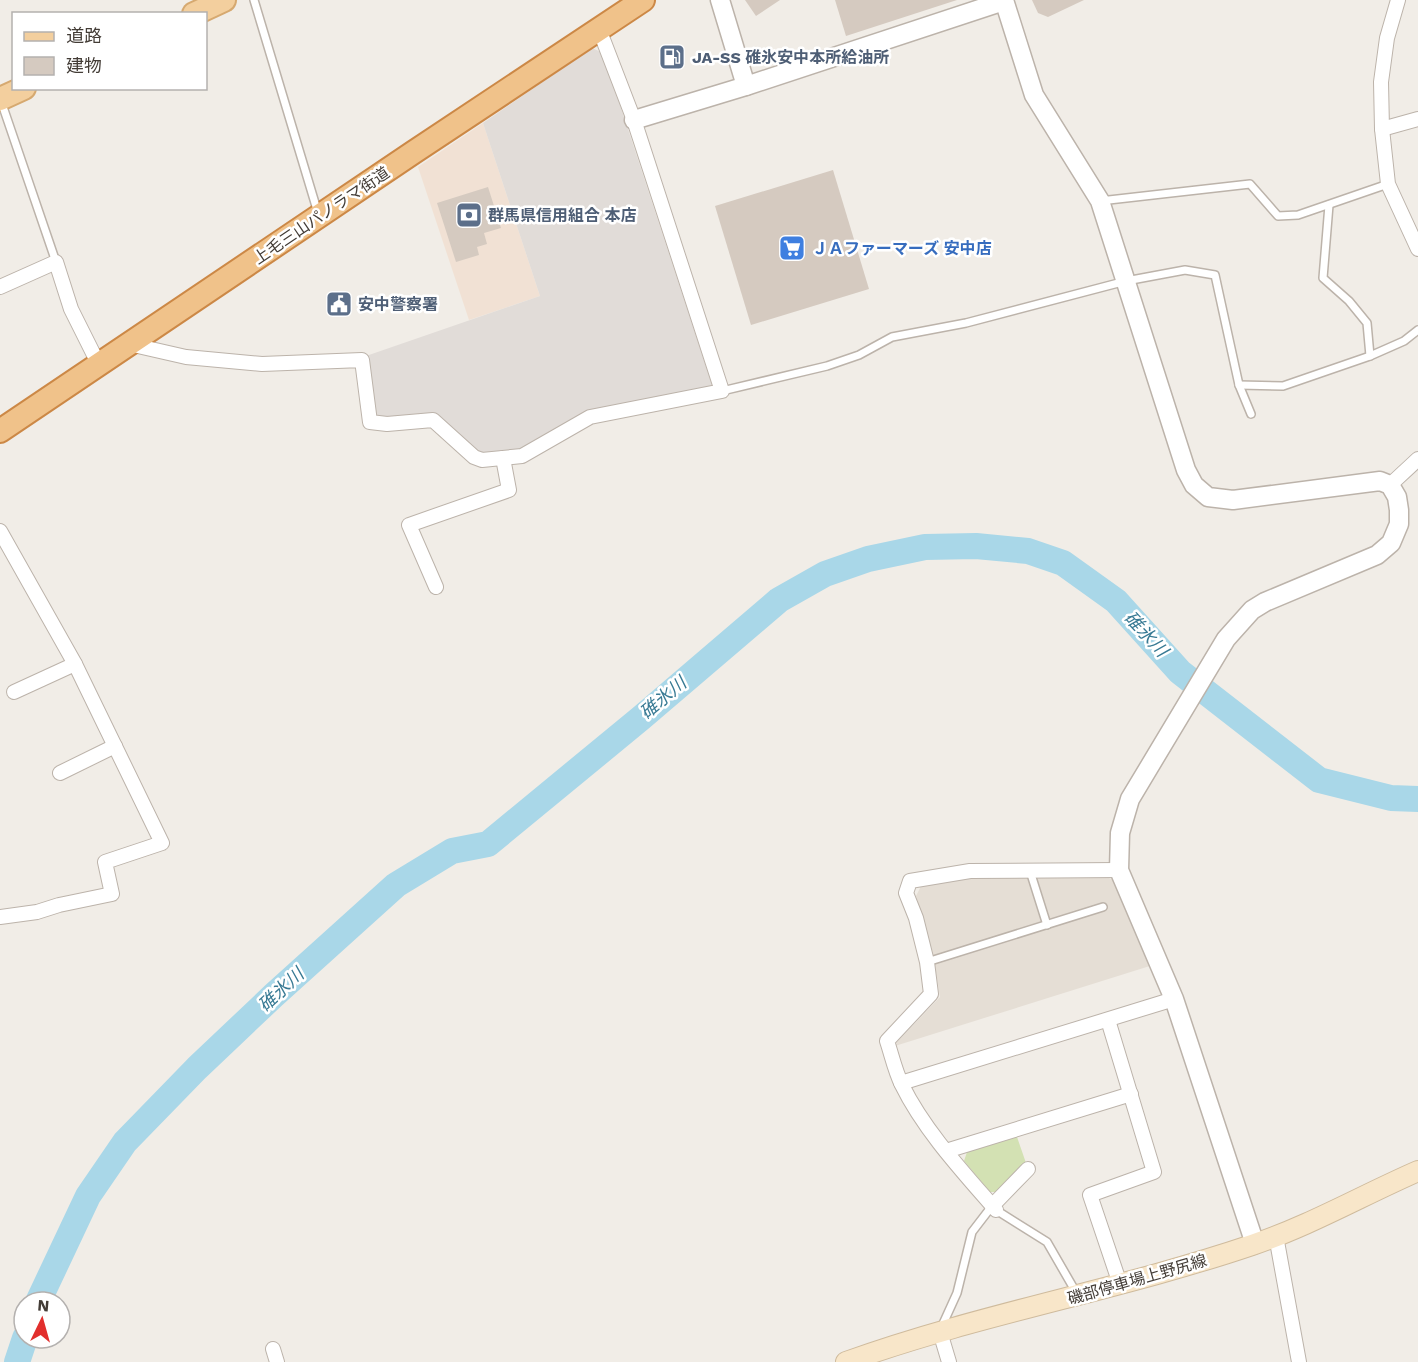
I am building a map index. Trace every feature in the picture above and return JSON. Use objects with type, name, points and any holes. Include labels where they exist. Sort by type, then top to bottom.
[{"type":"highway","name":"上毛三山パノラマ街道","points":[[0,431],[643,0]]},
{"type":"main road","points":[[198,12],[224,0]]},
{"type":"main road","points":[[0,99],[20,90]]},
{"type":"main road","name":"磯部停車場上野尻線","points":[[846,1362],[940,1332],[1120,1284],[1255,1244],[1418,1171]]},
{"type":"street","points":[[720,0],[746,86]]},
{"type":"street","points":[[634,120],[746,86],[1004,0],[1034,95],[1100,201],[1186,470],[1194,485],[1208,497],[1233,500],[1380,481],[1390,485],[1397,497],[1399,524],[1391,543],[1377,555],[1252,609],[1226,639],[1130,799],[1120,833],[1119,870],[1174,999],[1255,1244]]},
{"type":"street","points":[[1398,0],[1387,38],[1381,82],[1382,129],[1388,184],[1414,231],[1418,249]]},
{"type":"street","points":[[129,344],[186,357],[262,364],[362,360],[370,422],[387,424],[433,420],[474,457],[482,460],[522,456],[590,417],[722,391],[634,120],[599,29]]},
{"type":"street","points":[[1382,129],[1418,119]]},
{"type":"street","points":[[0,287],[56,262],[71,309],[99,365]]},
{"type":"street","points":[[436,587],[409,525],[509,490],[503,458]]},
{"type":"street","points":[[1390,485],[1418,459]]},
{"type":"street","points":[[0,531],[75,664],[162,843],[105,862],[112,894],[37,912],[0,917]]},
{"type":"street","points":[[14,692],[75,664]]},
{"type":"street","points":[[60,773],[115,746]]},
{"type":"street","points":[[1028,1169],[994,1208],[946,1151],[912,1103],[901,1083],[887,1041],[931,994],[927,962],[916,918],[906,893],[910,881],[970,871],[1119,870]]},
{"type":"street","points":[[901,1083],[1174,999]]},
{"type":"street","points":[[1108,1020],[1154,1172],[1090,1195],[1120,1284]]},
{"type":"street","points":[[946,1151],[1131,1094]]},
{"type":"street","points":[[1276,1236],[1299,1362]]},
{"type":"street","points":[[940,1332],[949,1362]]},
{"type":"lane","points":[[254,0],[319,216]]},
{"type":"lane","points":[[0,99],[56,262]]},
{"type":"lane","points":[[1100,201],[1250,184],[1278,216],[1298,215],[1388,184]]},
{"type":"lane","points":[[1329,205],[1323,278],[1349,301],[1367,323],[1370,356]]},
{"type":"lane","points":[[722,391],[827,366],[859,355],[892,337],[966,323],[1126,281],[1185,270],[1215,275],[1239,385],[1251,414]]},
{"type":"lane","points":[[1239,385],[1283,386],[1370,356],[1404,341],[1418,330]]},
{"type":"lane","points":[[1030,871],[1047,925]]},
{"type":"lane","points":[[927,962],[1103,907]]},
{"type":"lane","points":[[940,1332],[957,1293],[972,1232],[994,1208],[1047,1242],[1078,1295]]},
{"type":"shaded area","points":[[592,48],[603,53],[713,388],[587,414],[526,449],[477,455],[433,415],[375,417],[366,356],[540,296],[483,123]]},
{"type":"shaded area","points":[[483,123],[540,296],[469,320],[418,167]]},
{"type":"shaded area","points":[[1107,877],[1119,883],[1153,965],[895,1046],[940,997],[933,953],[916,896],[921,886],[968,878]]},
{"type":"green space","points":[[1017,1137],[1026,1163],[1001,1192],[990,1192],[964,1161],[967,1152]]},
{"type":"building","points":[[745,0],[780,0],[756,16]]},
{"type":"building","points":[[835,0],[957,0],[846,36]]},
{"type":"building","points":[[1032,0],[1084,0],[1048,17],[1038,13]]},
{"type":"building","name":"ＪＡファーマーズ 安中店","points":[[833,170],[869,289],[751,325],[715,206]]},
{"type":"building","name":"群馬県信用組合 本店","points":[[488,187],[501,228],[484,233],[487,244],[477,247],[479,255],[456,262],[437,203]]},
{"type":"waterway","name":"碓氷川","points":[[44,1290],[88,1196],[125,1142],[197,1068],[274,995],[396,885],[452,851],[488,844],[779,600],[825,574],[868,559],[925,547],[976,546],[1028,551],[1063,563],[1116,601],[1180,672],[1319,780],[1391,798],[1418,799]]},
{"type":"waterway","name":"碓氷川","points":[[17,1362],[21,1350]]},
{"type":"place","name":"JA-SS 碓氷安中本所給油所","points":[[672,57]]},
{"type":"place","name":"群馬県信用組合 本店","points":[[469,215]]},
{"type":"place","name":"ＪＡファーマーズ 安中店","points":[[792,248]]},
{"type":"place","name":"安中警察署","points":[[339,304]]}]
